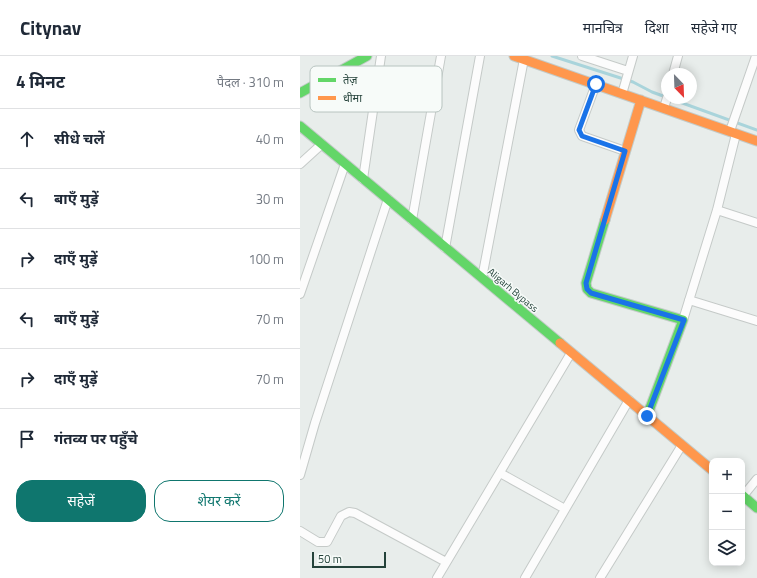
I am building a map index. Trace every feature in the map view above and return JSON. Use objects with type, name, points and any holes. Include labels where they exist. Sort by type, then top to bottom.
[{"type":"main road","points":[[349,66],[367,56]]},
{"type":"main road","points":[[514,56],[596,84],[625,82],[641,100],[661,102]]},
{"type":"main road","points":[[300,93],[310,87]]},
{"type":"main road","points":[[641,100],[586,283],[587,289],[591,293],[684,320],[647,416]]},
{"type":"main road","points":[[671,104],[733,128],[757,141]]},
{"type":"main road","name":"Aligarh Bypass","points":[[300,126],[709,468]]},
{"type":"main road","points":[[745,498],[757,508]]},
{"type":"street","points":[[380,66],[381,56]]},
{"type":"street","points":[[439,66],[441,56]]},
{"type":"street","points":[[446,248],[480,56]]},
{"type":"street","points":[[582,56],[625,82],[633,56]]},
{"type":"street","points":[[675,68],[678,56]]},
{"type":"street","points":[[684,320],[717,210],[733,128],[756,56]]},
{"type":"street","points":[[482,278],[524,59]]},
{"type":"street","points":[[596,84],[579,130],[579,134],[625,151]]},
{"type":"street","points":[[363,179],[373,112]]},
{"type":"street","points":[[412,220],[431,112]]},
{"type":"street","points":[[300,164],[322,144]]},
{"type":"street","points":[[300,294],[345,164]]},
{"type":"street","points":[[300,475],[315,422],[388,199]]},
{"type":"street","points":[[717,210],[757,223]]},
{"type":"street","points":[[689,300],[757,321]]},
{"type":"street","points":[[437,578],[571,353]]},
{"type":"street","points":[[525,578],[628,400]]},
{"type":"street","points":[[600,578],[682,445]]},
{"type":"street","points":[[500,473],[565,509]]},
{"type":"street","points":[[743,494],[757,479]]},
{"type":"street","points":[[300,531],[318,542],[327,542],[341,516],[349,512],[446,562]]},
{"type":"waterway","points":[[552,56],[633,82],[652,92],[757,130]]},
{"type":"traffic: fast","points":[[349,66],[367,56]]},
{"type":"traffic: fast","points":[[300,93],[310,87]]},
{"type":"traffic: fast","points":[[300,126],[560,343]]},
{"type":"traffic: fast","points":[[605,220],[586,283],[587,289],[591,293],[683,320],[647,416]]},
{"type":"traffic: fast","points":[[745,498],[757,508]]},
{"type":"traffic: slow","points":[[514,56],[757,141]]},
{"type":"traffic: slow","points":[[605,220],[641,100]]},
{"type":"traffic: slow","points":[[560,343],[709,467]]},
{"type":"route","points":[[596,84],[579,130],[579,134],[625,151],[586,283],[587,289],[591,293],[684,320],[647,416]]}]
